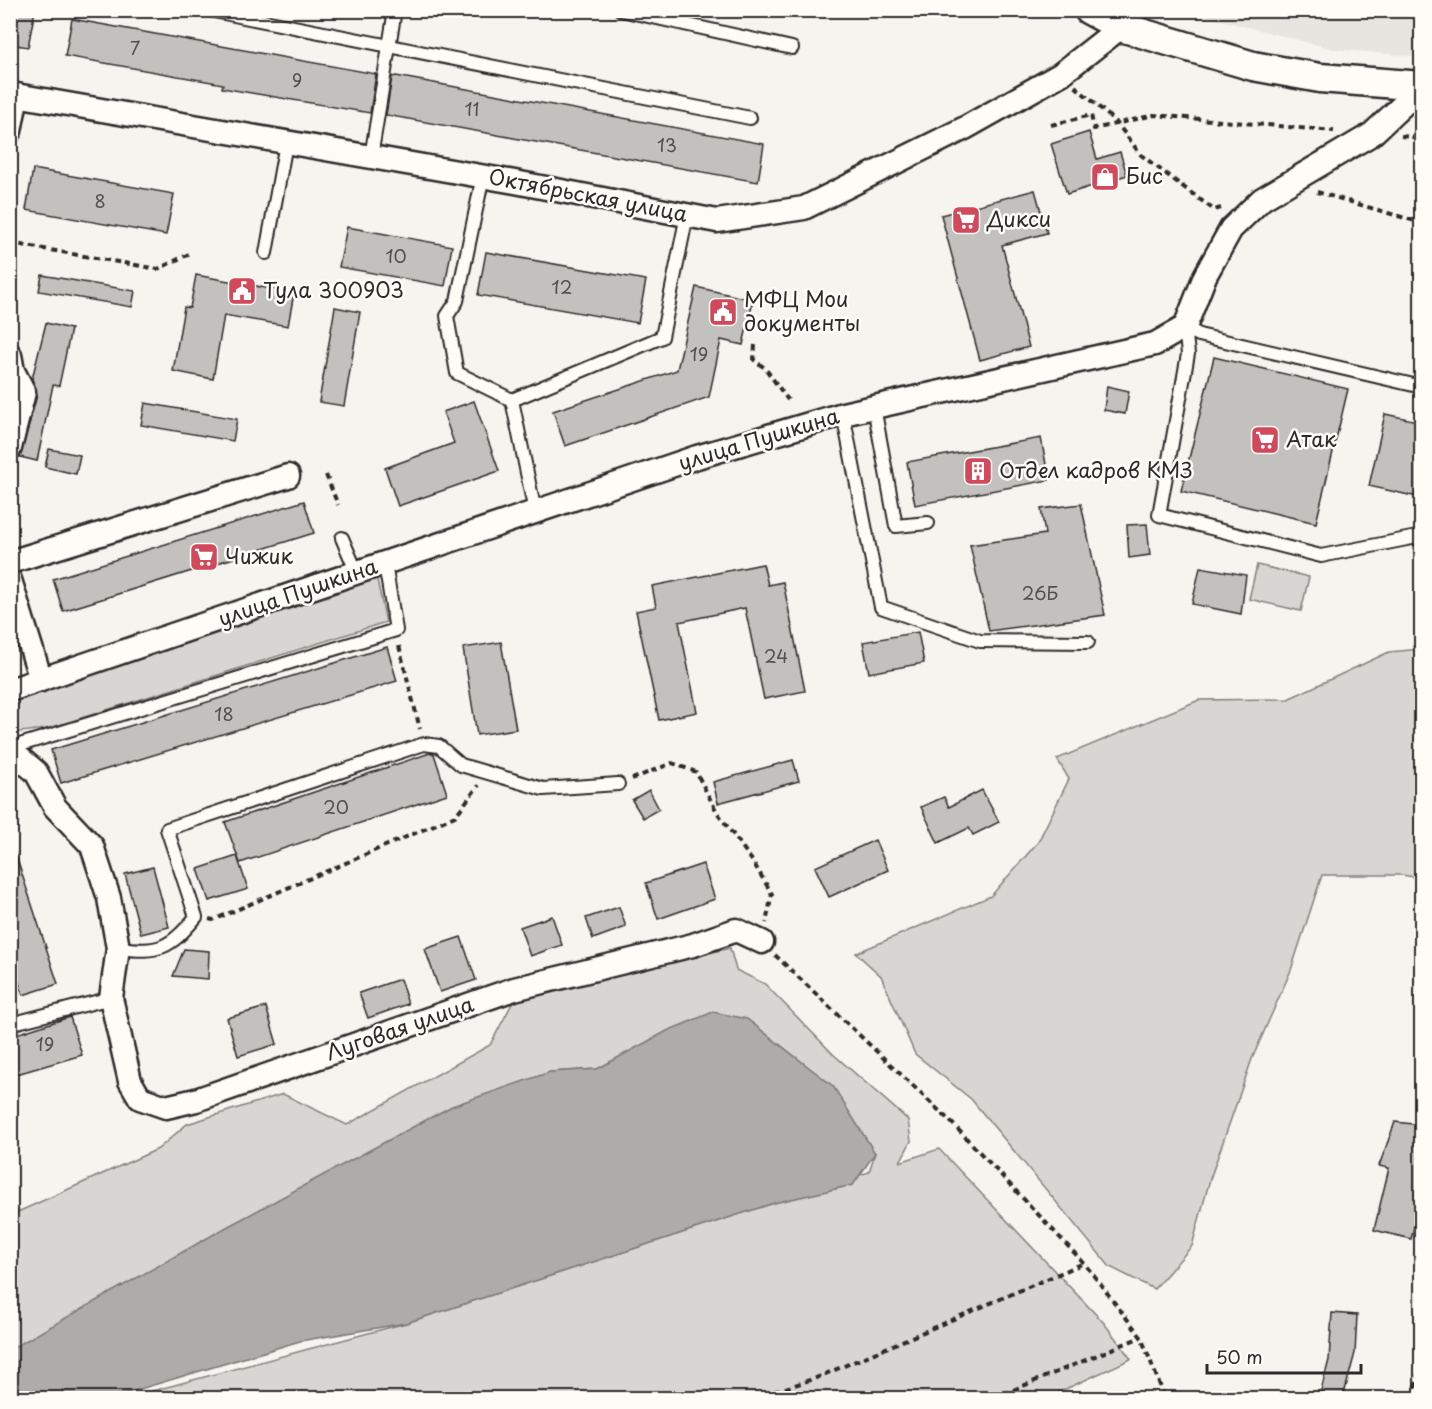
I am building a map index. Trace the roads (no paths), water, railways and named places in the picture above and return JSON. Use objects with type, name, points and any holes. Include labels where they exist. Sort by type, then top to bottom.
[{"type":"street","points":[[1089,10],[1121,27],[1253,66],[1320,78],[1422,87]]},
{"type":"street","name":"Октябрьская улица","points":[[14,94],[483,176],[717,221],[804,208],[965,128],[1061,74],[1121,27]]},
{"type":"street","points":[[1185,327],[1205,276],[1231,229],[1262,198],[1372,134],[1422,87]]},
{"type":"street","points":[[10,131],[14,94]]},
{"type":"street","name":"улица Пушкина","points":[[10,690],[697,457],[843,414],[1155,344],[1185,327]]},
{"type":"street","points":[[10,448],[24,392],[11,366]]},
{"type":"street","points":[[10,562],[288,476]]},
{"type":"street","points":[[10,580],[40,680]]},
{"type":"street","name":"Луговая улица","points":[[10,749],[36,772],[55,807],[92,846],[109,898],[118,948],[111,998],[130,1081],[140,1098],[166,1107],[196,1100],[514,989],[693,945],[736,930],[762,942]]},
{"type":"lane","points":[[209,10],[750,118]]},
{"type":"lane","points":[[372,157],[395,10]]},
{"type":"lane","points":[[621,10],[792,48]]},
{"type":"lane","points":[[266,253],[286,143]]},
{"type":"lane","points":[[483,176],[457,301],[447,316],[457,373],[512,400],[662,337],[687,215]]},
{"type":"lane","points":[[1185,327],[1199,335],[1422,387]]},
{"type":"lane","points":[[1185,327],[1188,354],[1159,515],[1321,556],[1422,536]]},
{"type":"lane","points":[[512,400],[535,512]]},
{"type":"lane","points":[[874,407],[896,526],[927,523]]},
{"type":"lane","points":[[843,414],[881,607],[980,641],[1088,642]]},
{"type":"lane","points":[[342,538],[357,573]]},
{"type":"lane","points":[[10,749],[396,630],[385,564]]},
{"type":"lane","points":[[118,948],[150,952],[177,940],[196,917],[167,829],[424,744],[439,746],[461,765],[543,789],[618,784]]},
{"type":"lane","points":[[10,1024],[111,998]]},
{"type":"place","name":"Бис","points":[[1105,177]]},
{"type":"place","name":"Дикси","points":[[966,220]]},
{"type":"place","name":"Тула 300903","points":[[242,291]]},
{"type":"place","name":"МФЦ Мои документы","points":[[723,312]]},
{"type":"place","name":"Атак","points":[[1265,440]]},
{"type":"place","name":"Отдел кадров КМЗ","points":[[978,471]]},
{"type":"place","name":"Чижик","points":[[204,557]]}]
